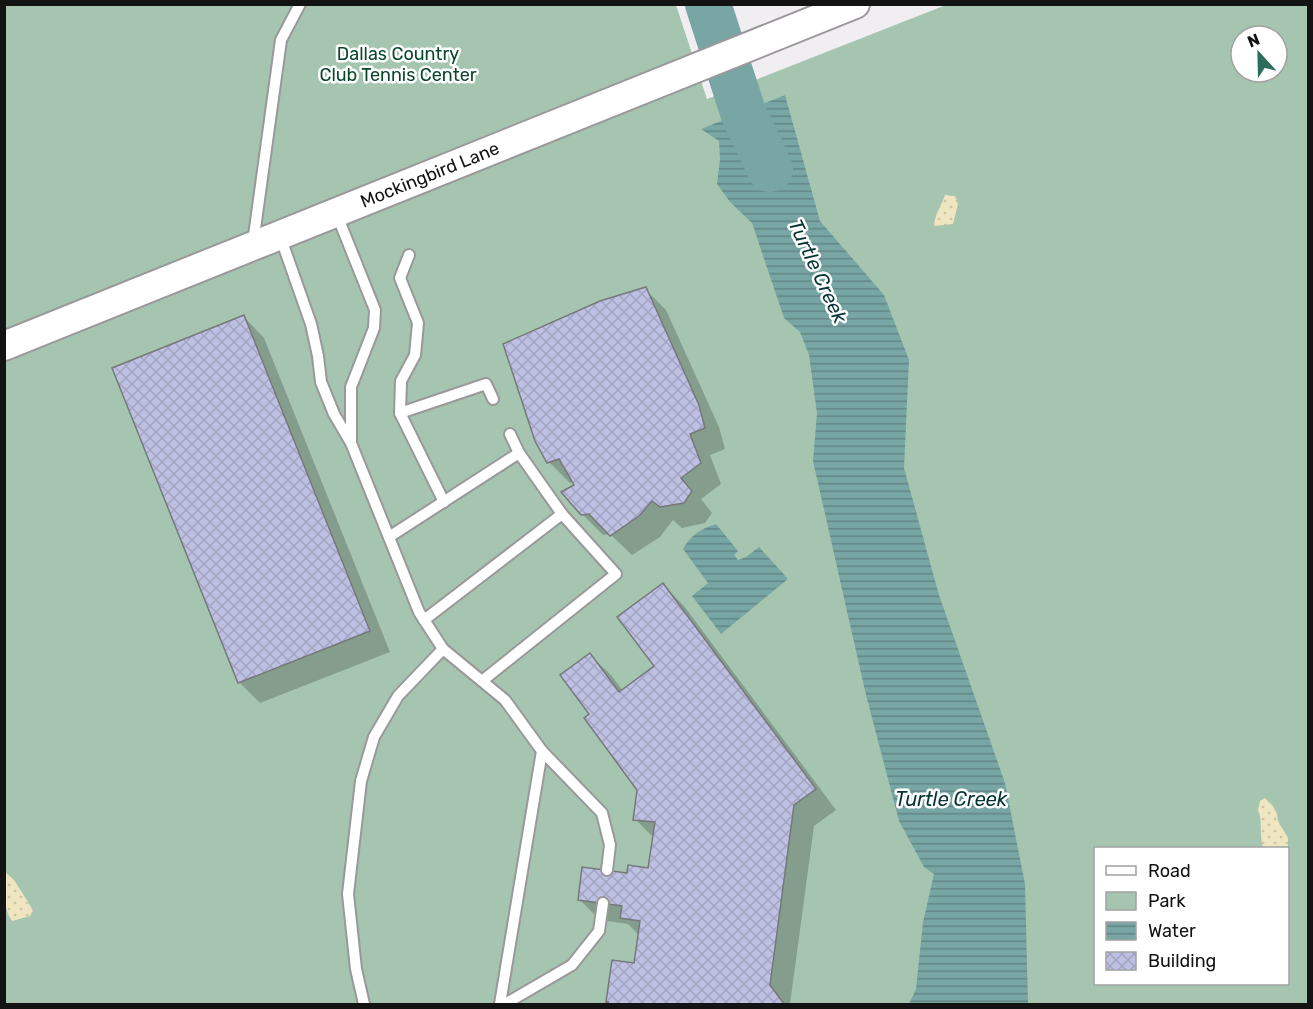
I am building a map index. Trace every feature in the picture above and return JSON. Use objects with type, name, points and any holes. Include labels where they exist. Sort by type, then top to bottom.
[{"type":"main road","name":"Mockingbird Lane","points":[[4,346],[855,4]]},
{"type":"lane","points":[[253,247],[281,40],[300,4]]},
{"type":"lane","points":[[337,213],[375,310],[374,328],[351,387],[351,443]]},
{"type":"lane","points":[[280,236],[311,324],[321,382],[334,414],[351,443],[424,620],[443,650],[505,700],[542,751],[603,813],[610,846],[607,870]]},
{"type":"lane","points":[[409,255],[400,278],[418,323],[415,355],[401,381],[400,413],[444,502]]},
{"type":"lane","points":[[400,413],[486,384],[493,399]]},
{"type":"lane","points":[[482,681],[616,574],[562,514],[519,453],[510,434]]},
{"type":"lane","points":[[389,537],[519,453]]},
{"type":"lane","points":[[424,620],[562,514]]},
{"type":"lane","points":[[364,1005],[356,969],[348,894],[361,781],[374,737],[398,696],[443,650]]},
{"type":"lane","points":[[500,1005],[542,751]]},
{"type":"lane","points":[[505,1005],[572,965],[599,931],[603,903]]},
{"type":"green space","name":"Dallas Country Club Tennis Center","points":[[5,5],[676,5],[707,99],[946,5],[1308,5],[1308,1004],[5,1004]]},
{"type":"sand","points":[[945,195],[955,196],[958,204],[953,224],[934,226],[937,214]]},
{"type":"sand","points":[[1265,798],[1273,806],[1278,821],[1288,838],[1288,847],[1263,847],[1258,810],[1260,801]]},
{"type":"sand","points":[[5,872],[14,880],[33,910],[30,916],[12,921],[5,903]]},
{"type":"water","name":"Turtle Creek","points":[[785,95],[820,221],[884,295],[909,360],[904,468],[939,595],[1005,783],[1025,884],[1028,1004],[909,1004],[916,989],[923,922],[934,874],[924,867],[899,821],[866,695],[813,461],[817,413],[809,355],[800,332],[784,318],[752,223],[730,202],[717,184],[720,159],[719,141],[701,129]]},
{"type":"water","points":[[716,524],[738,551],[734,555],[738,560],[759,547],[788,579],[721,634],[692,596],[708,583],[683,549],[696,533]]},
{"type":"building","points":[[646,287],[699,405],[705,428],[690,434],[701,463],[681,478],[692,491],[684,503],[660,507],[652,501],[639,516],[610,536],[589,514],[581,515],[561,492],[574,485],[559,459],[547,463],[535,441],[503,344],[600,301]]},
{"type":"building","points":[[244,315],[370,631],[238,683],[112,368]]},
{"type":"building","points":[[663,583],[816,789],[794,805],[770,985],[784,1004],[605,1004],[609,1002],[606,1002],[612,960],[634,963],[640,921],[620,918],[622,906],[578,900],[582,867],[627,873],[628,865],[648,868],[655,822],[633,820],[637,790],[584,718],[589,714],[560,675],[590,653],[619,692],[654,666],[617,617]]},
{"type":"waterway","name":"Turtle Creek","points":[[708,4],[743,112],[770,169]]}]
